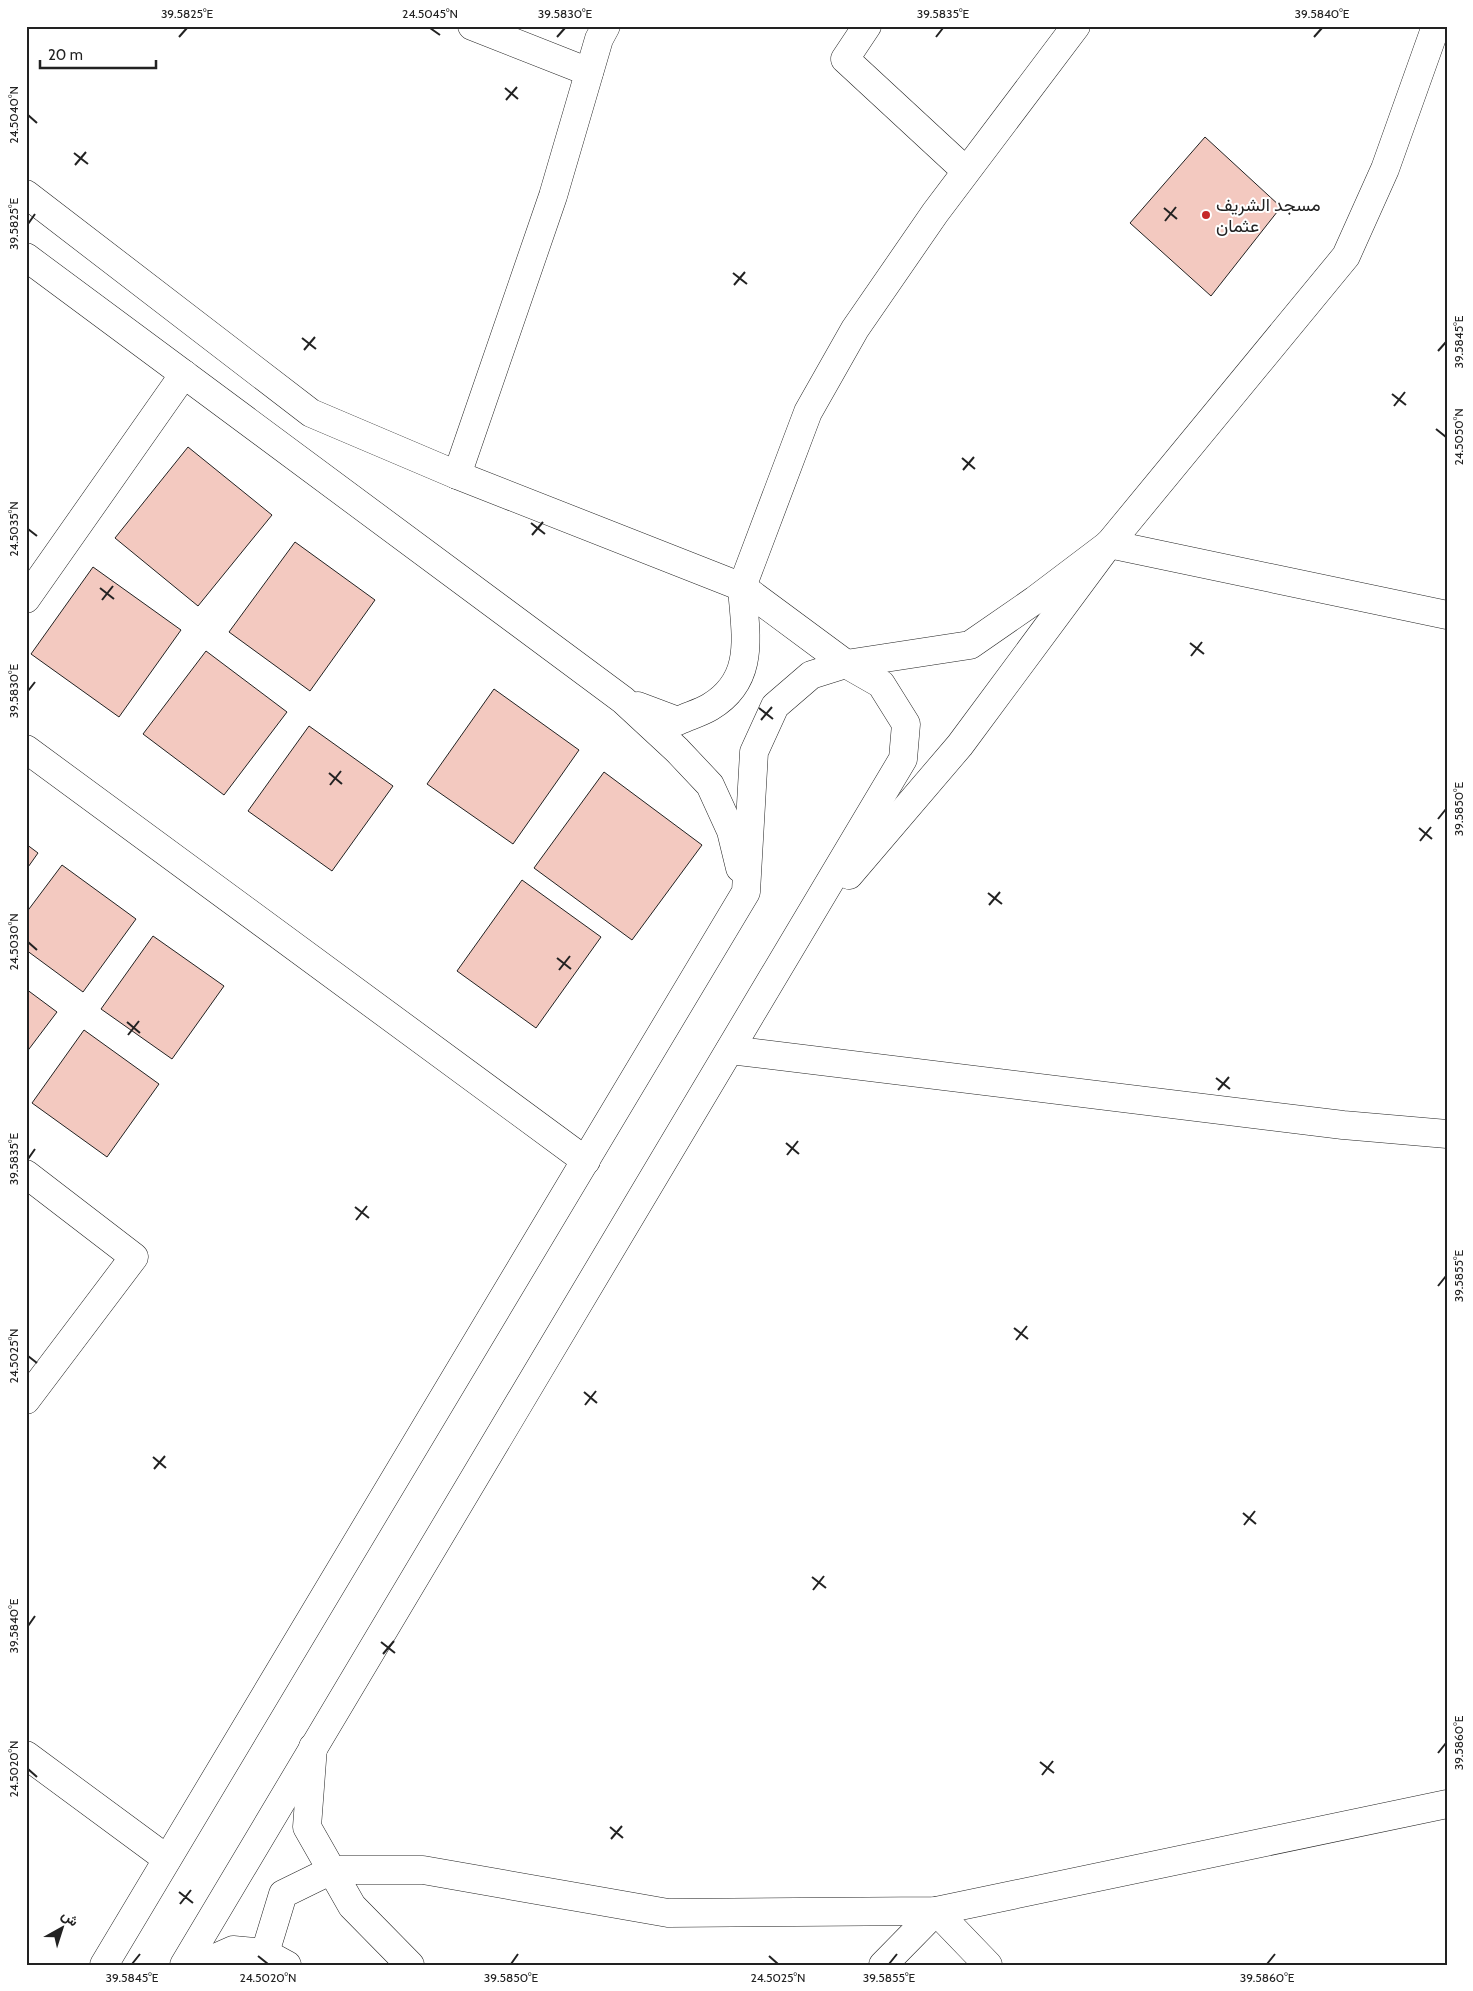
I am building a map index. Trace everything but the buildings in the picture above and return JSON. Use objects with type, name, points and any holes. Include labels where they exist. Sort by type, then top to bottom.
[{"type":"main road","points":[[472,26],[589,72]]},
{"type":"main road","points":[[457,475],[553,196],[599,39],[606,26]]},
{"type":"main road","points":[[867,26],[845,59],[966,172]]},
{"type":"main road","points":[[623,700],[678,721],[711,706],[735,686],[746,656],[742,587],[808,412],[855,329],[935,212],[1076,26]]},
{"type":"main road","points":[[798,934],[960,745],[1109,544],[1346,256],[1385,170],[1436,26]]},
{"type":"main road","points":[[26,194],[311,413],[457,475],[742,587],[846,664],[880,684],[906,724],[903,759],[184,1965]]},
{"type":"main road","points":[[26,257],[623,700],[677,750],[710,785],[731,831],[746,892]]},
{"type":"main road","points":[[26,599],[184,374]]},
{"type":"main road","points":[[104,1965],[746,892],[754,752],[775,706],[811,675],[846,664],[970,645],[1035,600],[1109,544],[1447,615]]},
{"type":"main road","points":[[26,749],[586,1161]]},
{"type":"main road","points":[[730,1050],[1343,1125],[1447,1134]]},
{"type":"main road","points":[[26,1174],[134,1257],[26,1400]]},
{"type":"main road","points":[[313,1747],[307,1827],[352,1906],[410,1965]]},
{"type":"main road","points":[[26,1755],[167,1859]]},
{"type":"main road","points":[[199,1965],[232,1950],[276,1959],[283,1894],[332,1870],[423,1870],[668,1912],[936,1911],[1447,1804]]},
{"type":"main road","points":[[883,1965],[936,1911]]},
{"type":"main road","points":[[936,1911],[988,1965]]},
{"type":"place","name":"مسجد الشريف عثمان","points":[[1206,215]]}]
